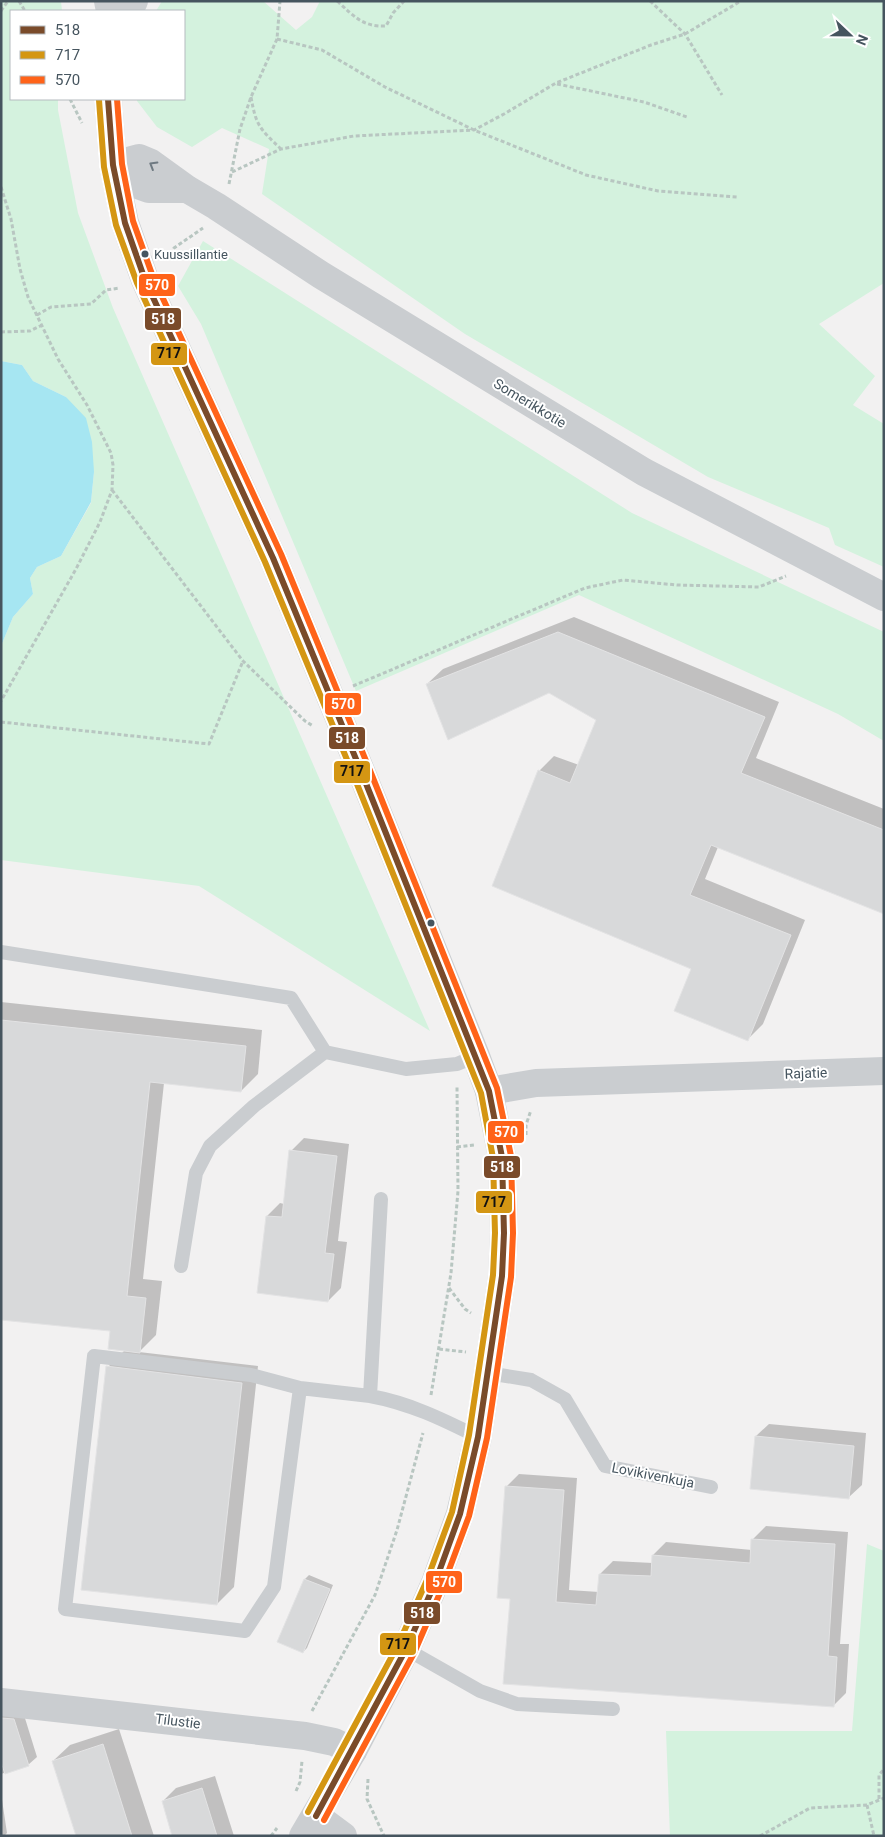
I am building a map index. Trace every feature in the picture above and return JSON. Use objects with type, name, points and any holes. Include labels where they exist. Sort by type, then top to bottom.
[{"type":"main road","points":[[108,100],[113,165],[125,223],[145,280],[273,558],[330,696],[466,1060],[489,1091],[502,1157],[504,1233],[502,1276],[478,1437],[460,1514],[435,1583],[406,1649],[353,1751],[310,1826],[343,1836]]},
{"type":"street","name":"Somerikkotie","points":[[113,165],[136,184],[149,189],[187,189],[321,275],[644,472],[884,597]]},
{"type":"street","name":"Rajatie","points":[[489,1091],[536,1082],[884,1071]]},
{"type":"street","name":"Tilustie","points":[[1,1702],[305,1736],[334,1742],[353,1751]]},
{"type":"lane","points":[[1,952],[292,998],[324,1052],[406,1069],[466,1060]]},
{"type":"lane","points":[[181,1266],[196,1173],[210,1146],[254,1106],[324,1052]]},
{"type":"lane","points":[[370,1396],[381,1199]]},
{"type":"lane","points":[[300,1388],[274,1587],[245,1631],[65,1609],[94,1356],[251,1375],[300,1388],[393,1400],[428,1413],[478,1437]]},
{"type":"lane","name":"Lovikivenkuja","points":[[488,1374],[531,1380],[565,1399],[605,1466],[711,1487]]},
{"type":"lane","points":[[406,1649],[480,1691],[517,1704],[613,1710]]},
{"type":"path","points":[[1,11],[8,1]]},
{"type":"path","points":[[229,184],[240,128],[251,97],[277,38],[280,1]]},
{"type":"path","points":[[336,1],[354,16],[371,26],[386,26],[393,13],[404,1]]},
{"type":"path","points":[[650,1],[685,34],[722,95]]},
{"type":"path","points":[[232,172],[281,149],[354,136],[474,130],[556,84],[651,45],[685,34],[741,1]]},
{"type":"path","points":[[277,38],[322,50],[385,87],[474,130],[586,175],[658,191],[737,197]]},
{"type":"path","points":[[556,84],[644,102],[687,117]]},
{"type":"path","points":[[251,97],[254,118],[263,132],[281,149]]},
{"type":"path","points":[[71,100],[86,130],[86,122]]},
{"type":"path","points":[[1,187],[11,219],[28,297],[58,359],[87,405],[111,453],[113,465],[112,490],[100,522],[76,569],[1,701]]},
{"type":"path","points":[[166,261],[174,248],[203,228]]},
{"type":"path","points":[[37,314],[51,307],[91,304],[106,290],[127,286]]},
{"type":"path","points":[[1,332],[30,331],[42,325]]},
{"type":"path","points":[[112,490],[243,661],[305,721],[319,730]]},
{"type":"path","points":[[330,696],[585,588],[623,580],[677,585],[759,587],[797,571],[805,557]]},
{"type":"path","points":[[1,722],[209,744],[243,661]]},
{"type":"path","points":[[294,1797],[300,1782],[305,1736],[311,1712],[375,1596],[397,1530],[428,1413],[449,1288],[458,1191],[466,1060]]},
{"type":"path","points":[[449,1288],[471,1313]]},
{"type":"path","points":[[439,1349],[466,1352]]},
{"type":"path","points":[[760,1836],[810,1808],[867,1805],[882,1798],[879,1776],[884,1769]]},
{"type":"path","points":[[867,1805],[874,1836]]},
{"type":"path","points":[[272,1836],[282,1820]]},
{"type":"green space","points":[[1,1],[61,1],[62,10],[10,10],[10,100],[58,100],[58,110],[78,213],[113,308],[430,1031],[199,886],[1,860],[1,646],[13,617],[33,594],[30,578],[37,567],[61,556],[91,503],[94,472],[66,397],[33,381],[22,365],[1,361]]},
{"type":"green space","points":[[162,1],[263,1],[296,30],[312,17],[320,1],[884,1],[884,283],[819,324],[875,376],[853,405],[884,424],[884,567],[835,545],[829,528],[708,477],[465,334],[262,194],[269,149],[222,128],[192,147],[157,127],[137,100],[185,100],[185,10],[157,10]]},
{"type":"green space","points":[[203,241],[632,513],[884,632],[884,741],[838,714],[579,595],[356,691],[201,324],[178,286]]},
{"type":"green space","points":[[867,1544],[884,1551],[884,1836],[670,1836],[666,1731],[852,1731]]},
{"type":"water","points":[[1,361],[22,365],[33,381],[66,397],[86,418],[92,442],[94,472],[91,502],[61,556],[37,567],[30,578],[33,594],[13,617],[1,646]]},
{"type":"building","points":[[558,632],[765,717],[741,773],[884,830],[884,914],[711,845],[690,895],[791,935],[748,1041],[674,1011],[691,969],[492,886],[538,770],[570,783],[596,720],[549,693],[448,740],[426,684]]},
{"type":"building","points":[[1,1020],[246,1046],[241,1092],[150,1082],[127,1296],[146,1298],[140,1353],[108,1349],[110,1331],[1,1320]]},
{"type":"building","points":[[289,1150],[337,1156],[325,1253],[334,1254],[328,1302],[257,1293],[266,1216],[282,1217]]},
{"type":"building","points":[[106,1366],[242,1383],[217,1605],[81,1590]]},
{"type":"building","points":[[755,1436],[854,1446],[849,1499],[750,1489]]},
{"type":"building","points":[[505,1486],[564,1490],[556,1602],[596,1605],[599,1574],[651,1576],[652,1555],[750,1563],[751,1539],[835,1544],[828,1656],[837,1657],[834,1707],[503,1684],[510,1599],[497,1598]]},
{"type":"building","points":[[304,1579],[330,1589],[303,1653],[277,1642]]},
{"type":"building","points":[[1,1718],[14,1719],[29,1766],[5,1774],[1,1762]]},
{"type":"building","points":[[103,1744],[132,1836],[76,1836],[52,1761]]},
{"type":"building","points":[[202,1788],[217,1836],[172,1836],[162,1801]]},
{"type":"transit line","name":"717","points":[[99,100],[104,167],[116,225],[137,283],[265,562],[355,779],[481,1093],[493,1158],[495,1233],[493,1275],[469,1435],[452,1512],[427,1580],[398,1645],[308,1812]]},
{"type":"transit line","name":"518","points":[[108,100],[113,165],[125,223],[145,280],[273,558],[363,776],[489,1091],[502,1157],[504,1233],[502,1276],[478,1437],[460,1514],[435,1583],[406,1649],[316,1816]]},
{"type":"transit line","name":"570","points":[[117,100],[122,164],[133,221],[153,277],[281,554],[371,773],[497,1088],[511,1156],[513,1233],[511,1277],[487,1438],[469,1516],[443,1586],[414,1653],[324,1820]]},
{"type":"place","name":"Kuussillantie","points":[[145,254]]}]
